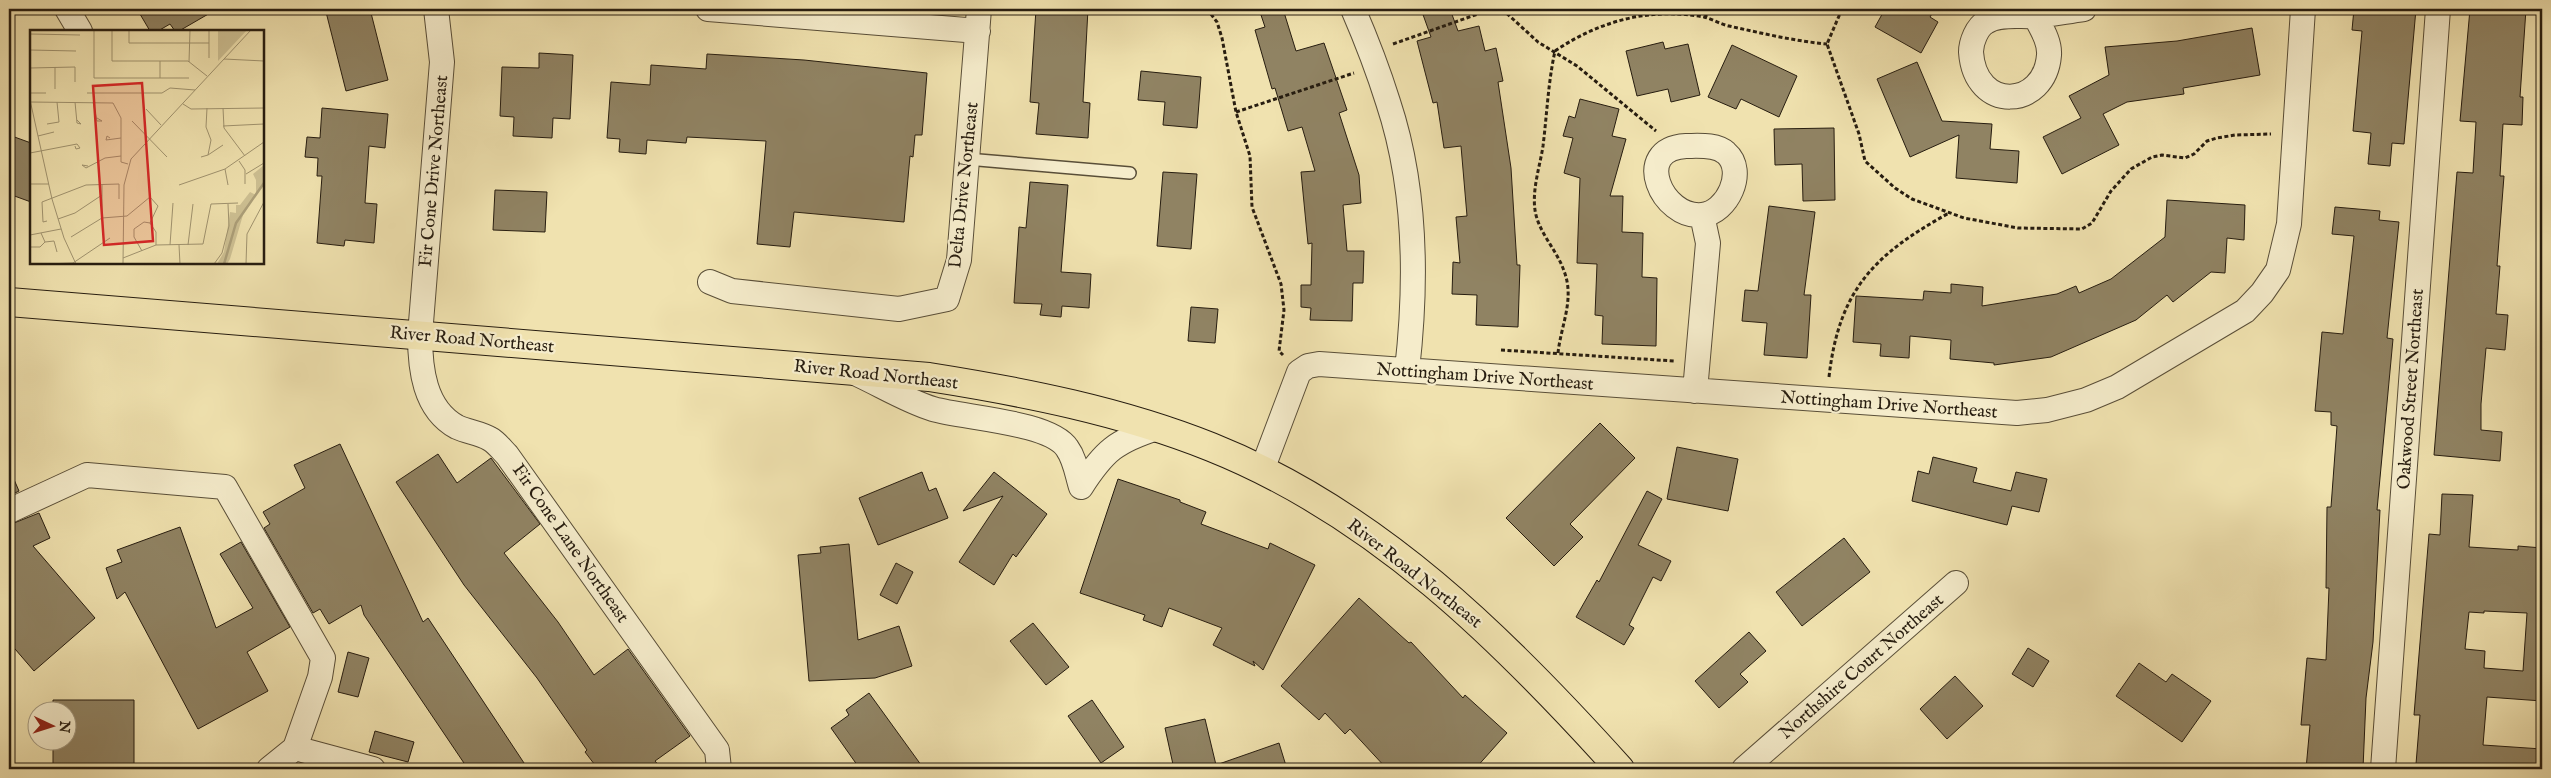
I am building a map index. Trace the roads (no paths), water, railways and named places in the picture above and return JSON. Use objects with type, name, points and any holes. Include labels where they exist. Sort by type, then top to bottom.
[{"type":"main road","name":"River Road Northeast","points":[[9,302],[929,377],[989,387],[1119,416],[1211,447],[1262,470],[1342,515],[1402,558],[1461,606],[1529,670],[1620,769]]},
{"type":"street","points":[[67,9],[79,30]]},
{"type":"street","name":"Fir Cone Drive Northeast","points":[[420,335],[442,62],[436,9]]},
{"type":"street","points":[[708,9],[978,20]]},
{"type":"street","points":[[1354,9],[1389,102],[1399,145],[1410,226],[1412,282],[1407,370]]},
{"type":"street","points":[[2035,16],[2084,9]]},
{"type":"street","name":"Nottingham Drive Northeast","points":[[1262,470],[1299,372],[1308,366],[1319,364],[2017,413],[2047,410],[2086,400],[2117,387],[2245,311],[2262,293],[2278,270],[2287,238],[2303,9]]},
{"type":"street","name":"Oakwood Street Northeast","points":[[2383,769],[2438,9]]},
{"type":"street","name":"Delta Drive Northeast","points":[[710,282],[732,291],[899,309],[947,299],[959,260],[978,20]]},
{"type":"street","points":[[1672,146],[1716,148],[1727,154],[1734,167],[1733,182],[1728,199],[1717,209],[1702,215],[1686,212],[1671,204],[1660,190],[1656,174],[1657,162],[1662,154],[1672,146]]},
{"type":"street","points":[[1695,390],[1708,243],[1702,215]]},
{"type":"street","name":"Fir Cone Lane Northeast","points":[[420,335],[420,362],[428,390],[438,413],[458,427],[491,439],[508,455],[717,750],[719,769]]},
{"type":"street","points":[[848,370],[932,409],[1025,427],[1049,434],[1066,446],[1074,462],[1081,487],[1098,461],[1112,448],[1131,436],[1157,428]]},
{"type":"street","points":[[9,511],[87,475],[225,487],[323,658],[320,677],[295,748],[269,769]]},
{"type":"street","name":"Northshire Court Northeast","points":[[1744,769],[1956,584]]},
{"type":"street","points":[[295,748],[373,769]]},
{"type":"lane","points":[[967,159],[1130,173]]}]
